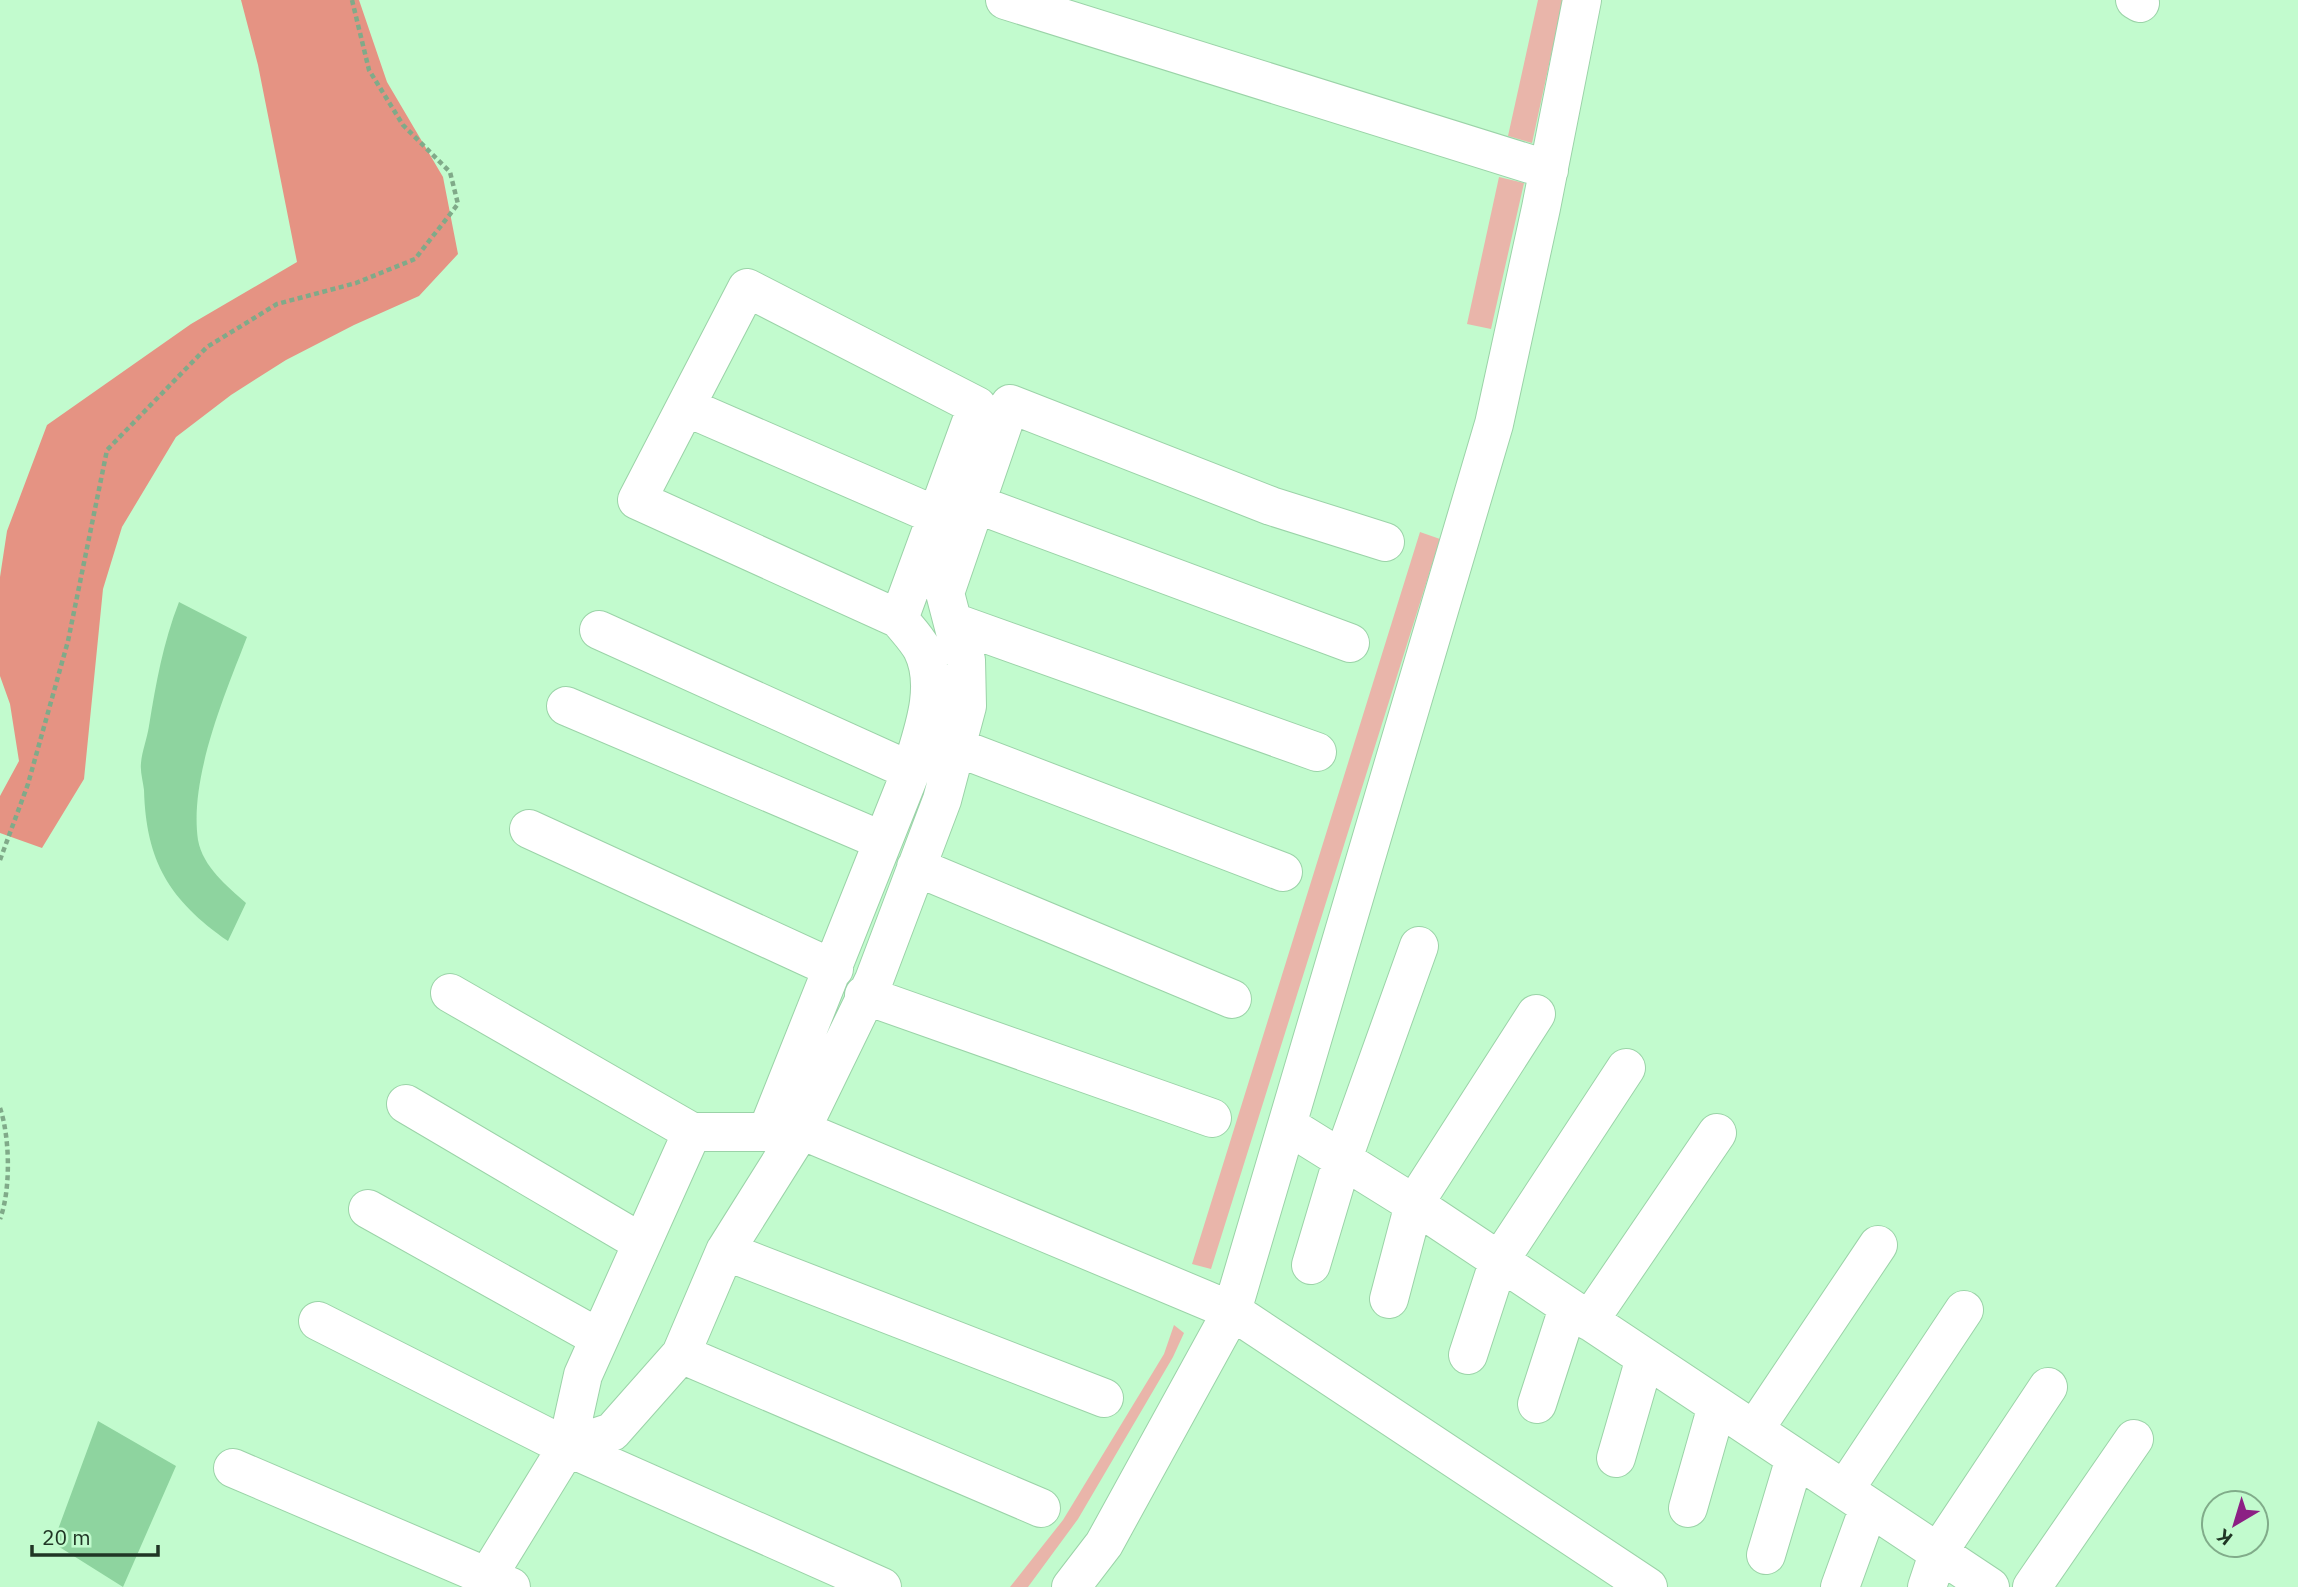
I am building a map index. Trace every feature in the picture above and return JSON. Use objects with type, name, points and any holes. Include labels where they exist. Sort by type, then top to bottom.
[{"type":"street","points":[[1005,0],[1549,170]]},
{"type":"street","points":[[1071,1587],[1104,1544],[1232,1311],[1494,424],[1549,170],[1582,0]]},
{"type":"street","points":[[450,993],[692,1132],[767,1132],[911,771],[925,723],[931,687],[922,650],[899,619],[637,500],[747,288],[977,406],[899,619]]},
{"type":"street","points":[[567,1447],[612,1432],[681,1354],[725,1251],[801,1130],[864,995],[874,980],[942,800],[967,706],[967,660],[945,593],[1010,404],[1271,506],[1385,542]]},
{"type":"street","points":[[686,407],[937,516]]},
{"type":"street","points":[[976,503],[1350,643]]},
{"type":"street","points":[[953,622],[1317,752]]},
{"type":"street","points":[[599,630],[911,771]]},
{"type":"street","points":[[566,706],[883,841]]},
{"type":"street","points":[[956,747],[1283,872]]},
{"type":"street","points":[[529,830],[834,969]]},
{"type":"street","points":[[916,867],[1232,999]]},
{"type":"street","points":[[1311,1265],[1342,1161],[1419,946]]},
{"type":"street","points":[[864,995],[1212,1118]]},
{"type":"street","points":[[1389,1299],[1414,1204],[1536,1014]]},
{"type":"street","points":[[1468,1355],[1498,1263],[1626,1068]]},
{"type":"street","points":[[406,1104],[642,1243]]},
{"type":"street","points":[[1287,1125],[1414,1204],[1498,1263],[1990,1587]]},
{"type":"street","points":[[801,1130],[1232,1311],[1648,1587]]},
{"type":"street","points":[[233,1468],[492,1583],[567,1447],[583,1375],[692,1132]]},
{"type":"street","points":[[1537,1404],[1578,1315],[1717,1133]]},
{"type":"street","points":[[368,1209],[599,1338]]},
{"type":"street","points":[[1754,1430],[1878,1245]]},
{"type":"street","points":[[725,1251],[1104,1398]]},
{"type":"street","points":[[1840,1587],[1857,1498],[1964,1310]]},
{"type":"street","points":[[318,1321],[567,1447],[882,1587]]},
{"type":"street","points":[[681,1354],[1041,1508]]},
{"type":"street","points":[[1616,1458],[1645,1358]]},
{"type":"street","points":[[1927,1587],[1939,1551],[2048,1387]]},
{"type":"street","points":[[1688,1508],[1717,1406]]},
{"type":"street","points":[[2032,1587],[2134,1439]]},
{"type":"street","points":[[1766,1555],[1795,1458]]},
{"type":"path","points":[[0,860],[27,784],[68,641],[107,450],[207,347],[277,304],[356,283],[415,259],[458,204],[450,172],[403,125],[369,70],[352,0]]},
{"type":"path","points":[[0,1108],[7,1130],[4,1207],[0,1219]]},
{"type":"shaded area","points":[[241,0],[359,0],[387,82],[443,177],[458,254],[419,296],[286,360],[231,395],[176,437],[122,527],[103,589],[84,779],[42,848],[0,833],[0,796],[19,761],[10,704],[0,676],[0,577],[7,531],[47,425],[191,324],[297,262],[258,65]]},
{"type":"shaded area","points":[[1538,0],[1563,0],[1532,143],[1508,136]]},
{"type":"shaded area","points":[[1499,177],[1524,183],[1491,329],[1467,324]]},
{"type":"shaded area","points":[[1420,532],[1440,539],[1211,1269],[1192,1264]]},
{"type":"shaded area","points":[[179,602],[247,637],[211,737],[199,790],[197,816],[198,840],[205,859],[217,875],[246,903],[228,941],[190,910],[176,894],[156,858],[146,815],[142,758],[161,663]]},
{"type":"shaded area","points":[[1174,1325],[1184,1333],[1173,1357],[1078,1519],[1028,1587],[1010,1587],[1063,1520],[1164,1354]]},
{"type":"shaded area","points":[[98,1421],[176,1466],[123,1587],[53,1543]]}]
